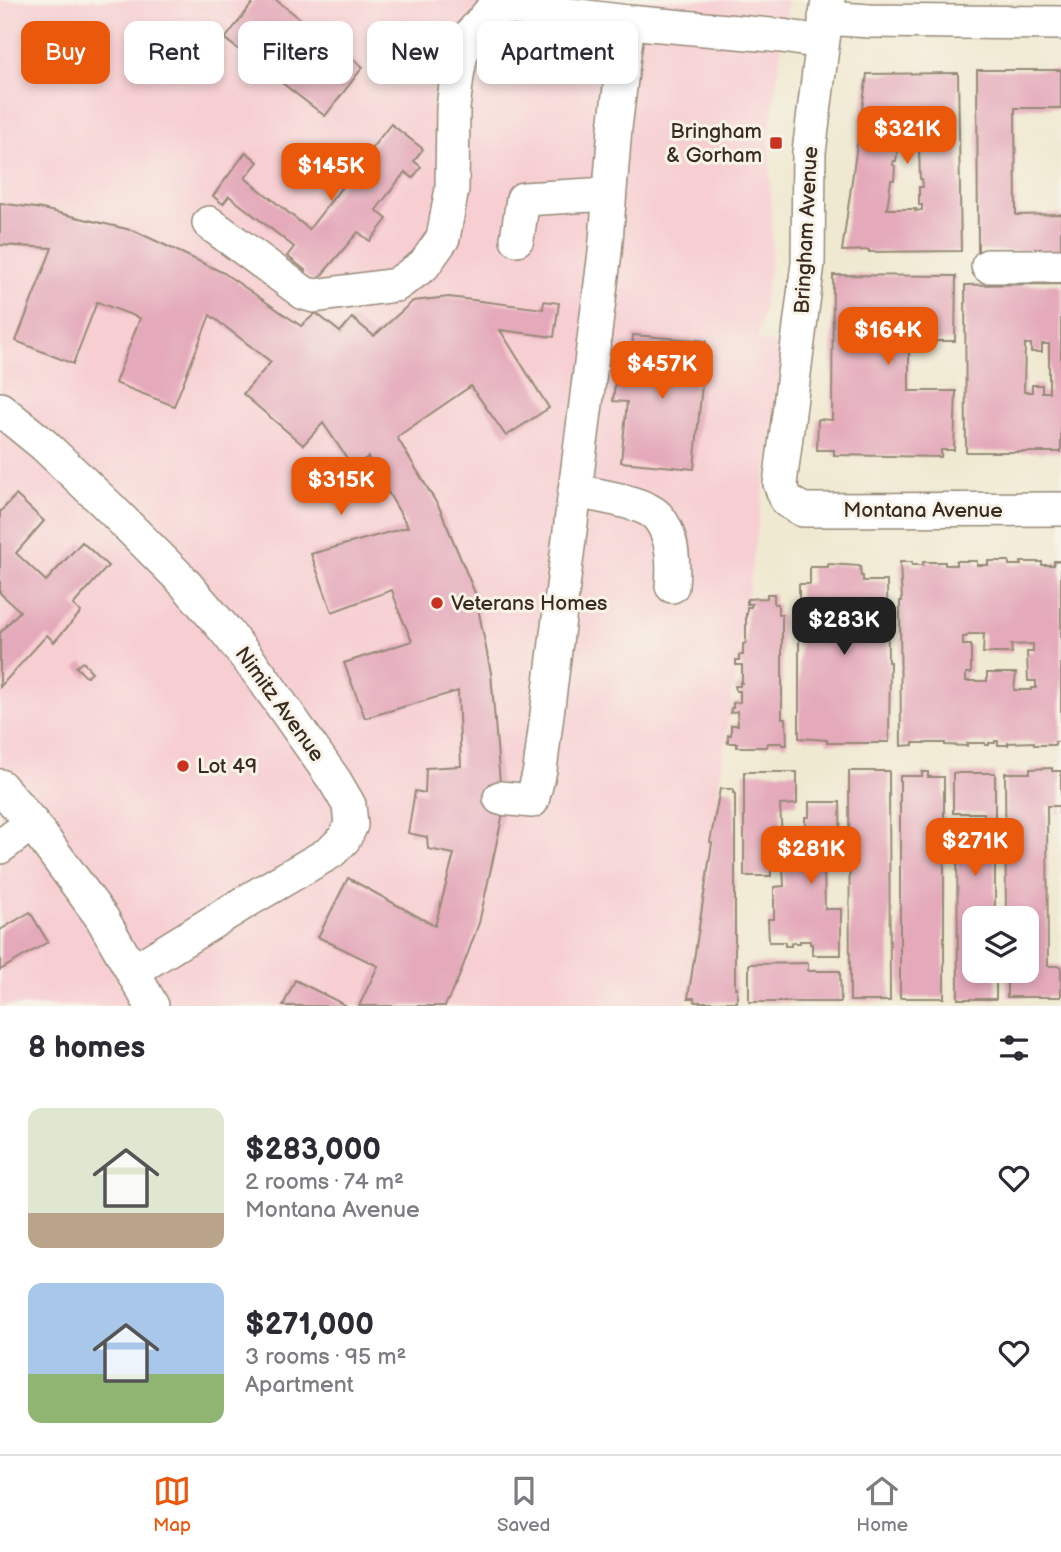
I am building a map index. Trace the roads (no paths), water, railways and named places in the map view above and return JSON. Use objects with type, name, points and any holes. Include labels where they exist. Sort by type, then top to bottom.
[{"type":"street","points":[[209,223],[304,293],[314,296],[396,285],[424,265],[443,238],[452,189],[453,108],[457,76],[461,54],[483,6],[586,8],[625,21]]},
{"type":"street","points":[[638,23],[782,36],[825,20],[1061,23]]},
{"type":"street","name":"Bringham Avenue","points":[[788,501],[780,484],[808,263],[809,152],[825,20]]},
{"type":"street","points":[[500,798],[532,801],[540,770],[605,252],[620,84]]},
{"type":"street","points":[[517,239],[523,200],[609,194]]},
{"type":"street","points":[[988,265],[1061,266]]},
{"type":"street","name":"Nimitz Avenue","points":[[0,409],[53,453],[182,580],[262,677],[335,780],[349,805],[351,825],[344,839],[331,852],[133,971]]},
{"type":"street","points":[[575,491],[646,508],[657,516],[666,531],[674,562],[672,586]]},
{"type":"street","name":"Montana Avenue","points":[[788,501],[803,510],[1061,509]]},
{"type":"street","points":[[0,786],[32,823],[102,918],[152,1006]]},
{"type":"street","points":[[0,847],[32,823]]},
{"type":"place","name":"Bringham & Gorham","points":[[776,143]]},
{"type":"place","name":"Veterans Homes","points":[[437,603]]},
{"type":"place","name":"Lot 49","points":[[183,766]]}]
